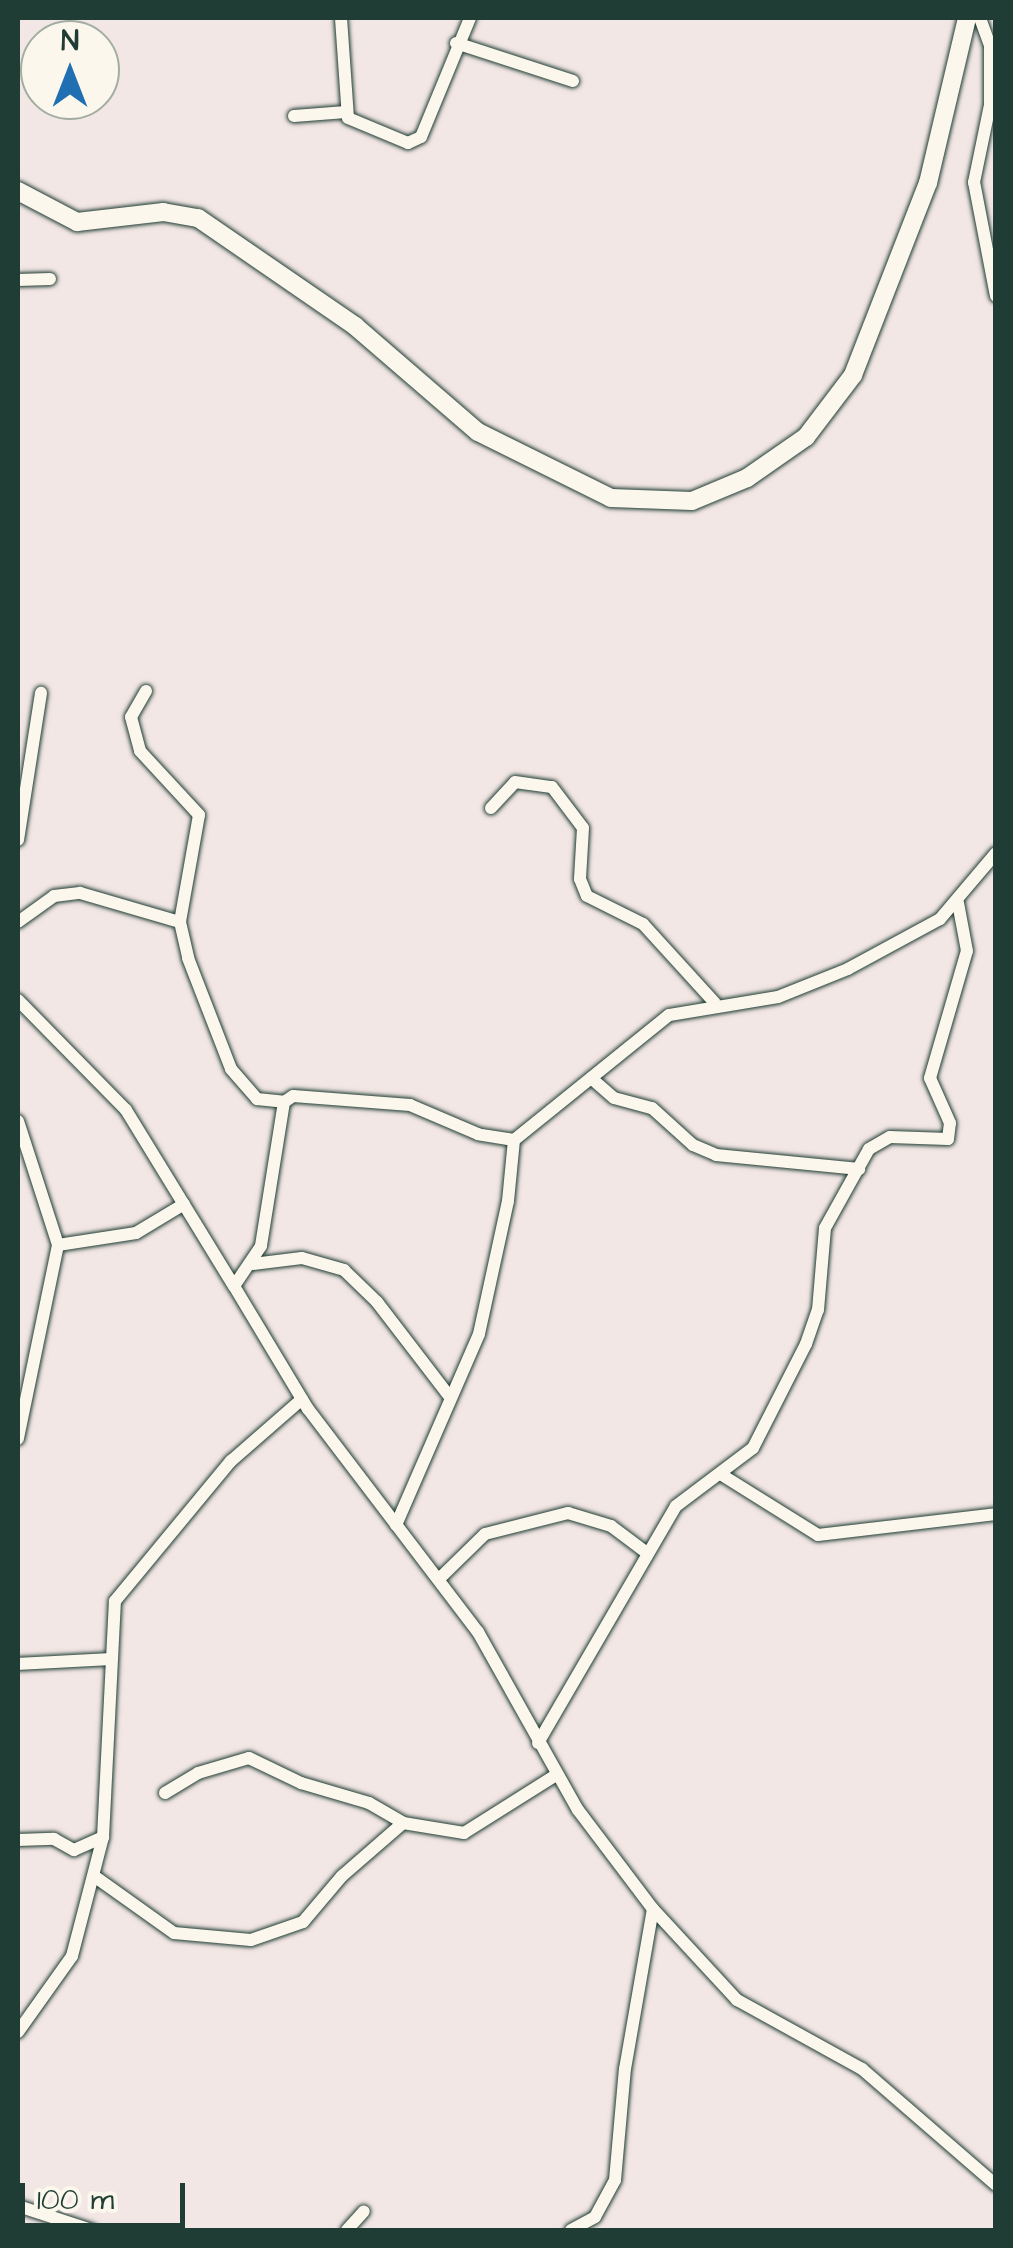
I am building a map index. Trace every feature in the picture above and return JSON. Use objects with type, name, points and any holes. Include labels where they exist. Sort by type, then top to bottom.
[{"type":"main road","points":[[18,191],[77,222],[164,212],[198,218],[355,326],[478,432],[611,498],[664,504],[692,500],[746,478],[806,437],[853,375],[928,183],[967,18]]},
{"type":"street","points":[[341,18],[346,112],[358,127],[419,141],[456,43],[470,18]]},
{"type":"street","points":[[980,18],[990,44],[990,105],[974,182],[996,296]]},
{"type":"street","points":[[456,43],[574,81]]},
{"type":"street","points":[[294,116],[346,112]]},
{"type":"street","points":[[18,280],[50,279]]},
{"type":"street","points":[[146,691],[131,717],[140,751],[199,815],[180,922],[230,1069],[257,1099],[284,1102],[302,1094],[410,1105],[478,1134],[514,1140]]},
{"type":"street","points":[[18,840],[41,693]]},
{"type":"street","points":[[492,808],[514,782],[552,787],[583,828],[580,879],[588,896],[643,924],[714,1004]]},
{"type":"street","points":[[396,1525],[479,1334],[508,1201],[514,1140],[669,1015],[714,1004],[764,1001],[848,969],[958,904],[996,852]]},
{"type":"street","points":[[18,922],[54,896],[80,893],[180,922]]},
{"type":"street","points":[[538,1743],[646,1554],[683,1498],[722,1475],[752,1448],[806,1344],[818,1310],[825,1228],[876,1142],[913,1134],[942,1140],[951,1131],[930,1078],[967,951],[958,904]]},
{"type":"street","points":[[18,1000],[126,1110],[302,1399],[494,1656],[556,1775],[653,1909],[737,2000],[862,2069],[996,2185]]},
{"type":"street","points":[[592,1078],[614,1098],[652,1108],[693,1144],[716,1155],[859,1169]]},
{"type":"street","points":[[234,1286],[253,1264],[265,1234],[284,1102]]},
{"type":"street","points":[[18,1121],[58,1245],[18,1439]]},
{"type":"street","points":[[58,1245],[136,1233],[184,1204]]},
{"type":"street","points":[[253,1264],[302,1258],[344,1270],[377,1302],[449,1396]]},
{"type":"street","points":[[18,2032],[72,1956],[104,1837],[112,1762],[110,1622],[125,1585],[231,1461],[302,1399]]},
{"type":"street","points":[[722,1475],[818,1535],[996,1514]]},
{"type":"street","points":[[438,1579],[485,1534],[568,1514],[611,1526],[646,1554]]},
{"type":"street","points":[[18,1664],[110,1659]]},
{"type":"street","points":[[165,1793],[198,1774],[248,1758],[300,1783],[369,1803],[402,1823],[464,1833],[556,1775]]},
{"type":"street","points":[[94,1876],[174,1933],[251,1940],[302,1922],[342,1876],[402,1823]]},
{"type":"street","points":[[18,1840],[54,1839],[74,1850],[104,1837]]},
{"type":"street","points":[[571,2230],[595,2216],[615,2180],[625,2069],[653,1909]]},
{"type":"street","points":[[18,2206],[92,2230]]},
{"type":"street","points":[[346,2230],[364,2211]]}]
